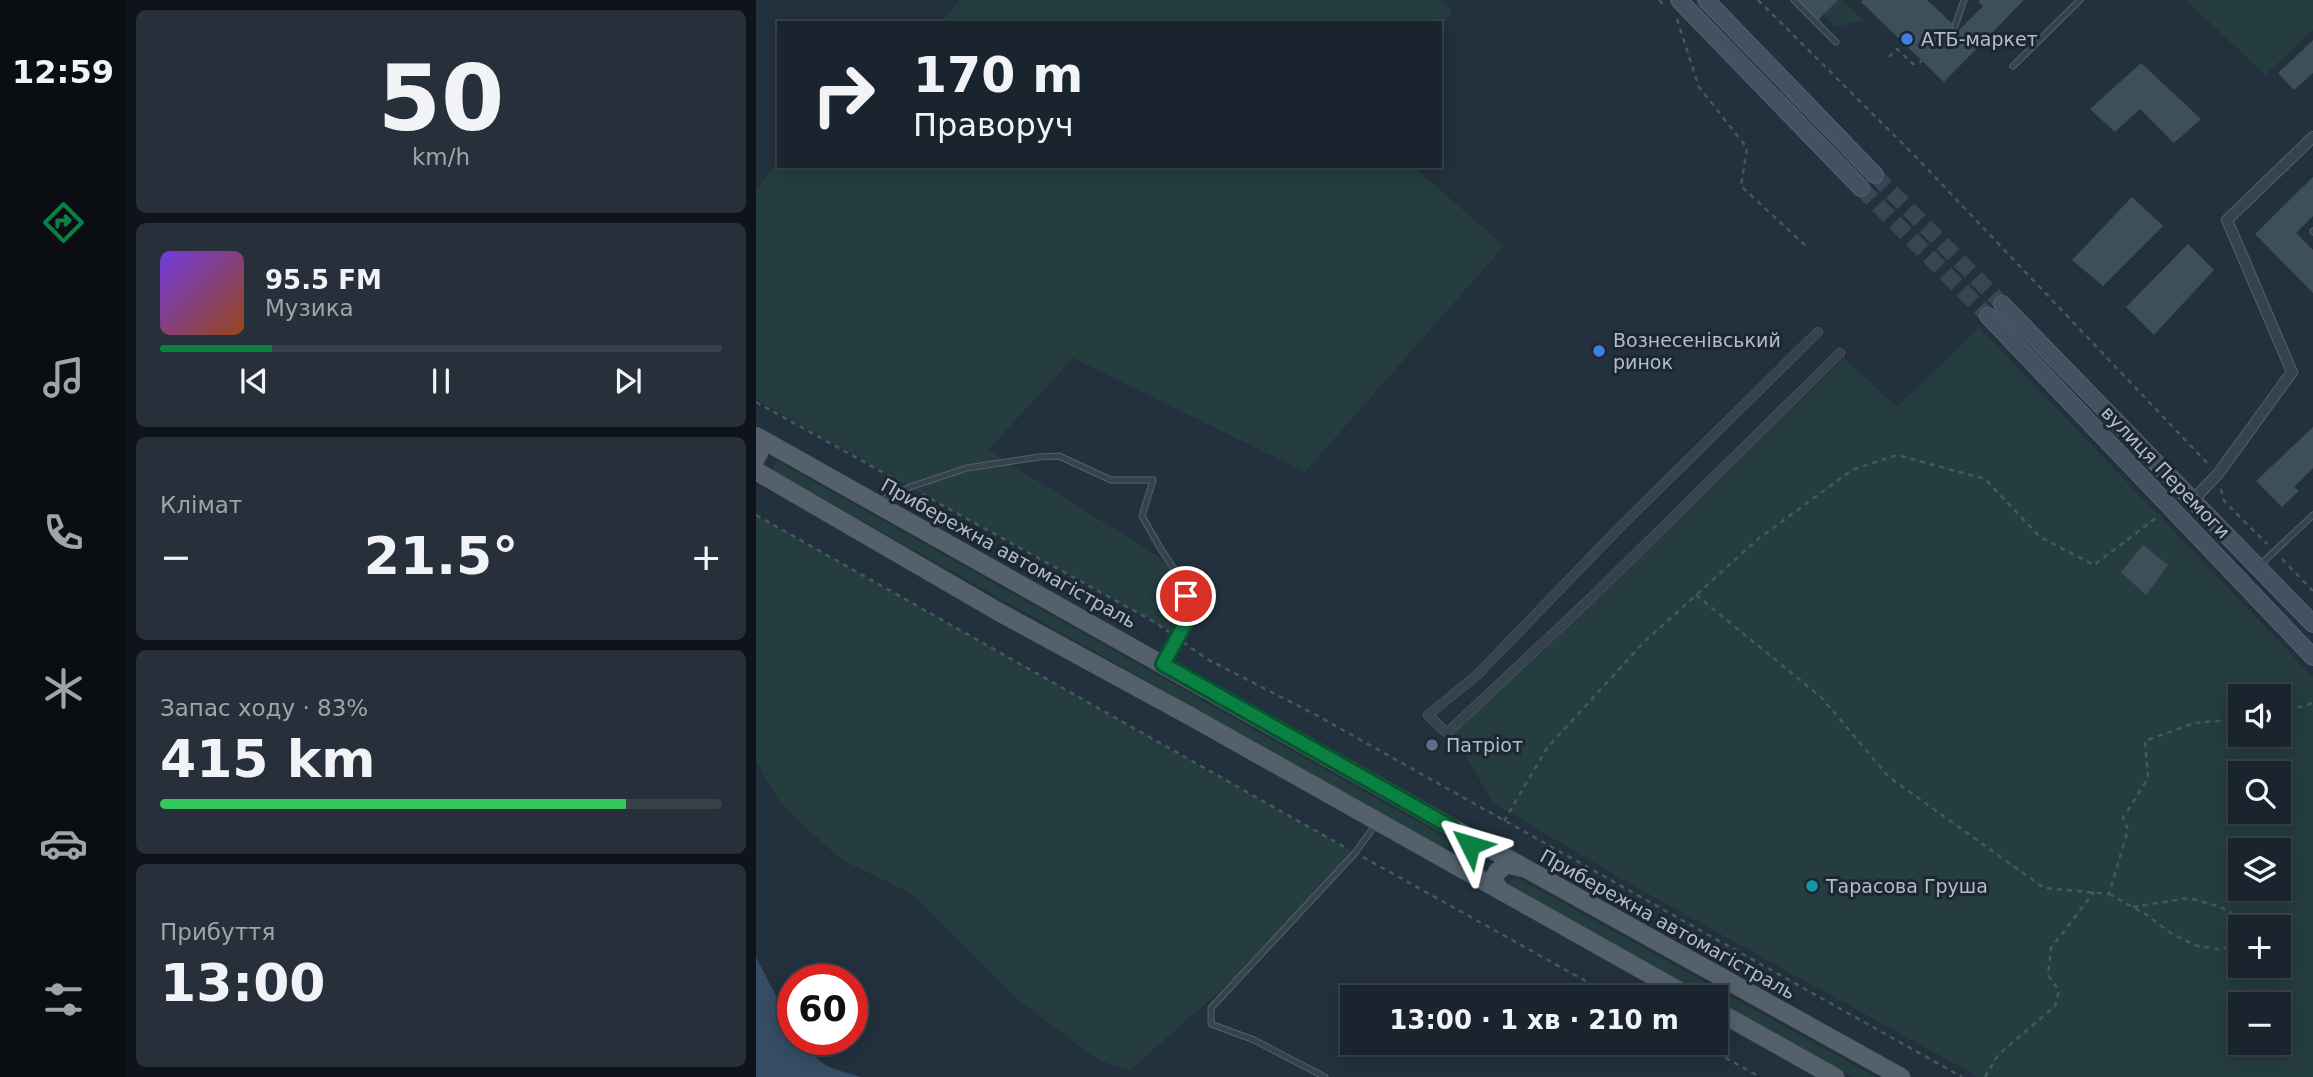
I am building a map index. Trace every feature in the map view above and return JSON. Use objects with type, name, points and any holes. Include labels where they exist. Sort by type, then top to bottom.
[{"type":"main road","points":[[1706,0],[1875,175]]},
{"type":"main road","points":[[1677,8],[1861,188]]},
{"type":"main road","name":"вулиця Перемоги","points":[[2002,304],[2313,624]]},
{"type":"main road","name":"вулиця Перемоги","points":[[1988,316],[2168,514],[2199,537],[2313,657]]},
{"type":"main road","name":"Прибережна автомагістраль","points":[[756,436],[1901,1077]]},
{"type":"main road","points":[[756,447],[756,458]]},
{"type":"main road","points":[[784,451],[768,459],[761,467],[760,473],[999,612],[1669,985]]},
{"type":"main road","points":[[2168,514],[2189,518],[2195,514],[2193,500]]},
{"type":"main road","points":[[2199,537],[2199,527],[2202,524],[2214,522]]},
{"type":"main road","points":[[1451,827],[1470,845],[1468,854],[1461,862],[1452,863]]},
{"type":"main road","points":[[1501,891],[1493,880],[1506,864],[1527,869]]},
{"type":"main road","points":[[1728,1017],[1835,1077]]},
{"type":"street","points":[[2193,500],[2218,474],[2292,372],[2227,220],[2313,137]]},
{"type":"street","points":[[1818,332],[1622,525],[1477,675],[1428,715],[1447,733],[1593,596],[1840,353]]},
{"type":"lane","points":[[1794,0],[1836,42]]},
{"type":"lane","points":[[1955,26],[1964,0]]},
{"type":"lane","points":[[2013,66],[2080,0]]},
{"type":"lane","points":[[876,503],[910,487],[967,468],[1049,456],[1059,456],[1111,480],[1153,480],[1142,516],[1181,579],[1191,613],[1163,664]]},
{"type":"lane","points":[[2258,567],[2313,515]]},
{"type":"lane","points":[[1325,1077],[1254,1040],[1212,1024],[1211,1008],[1355,853],[1377,821]]},
{"type":"path","points":[[1758,0],[1913,154],[2218,474],[2224,501],[2313,591]]},
{"type":"path","points":[[1677,8],[1699,87],[1747,148],[1741,187],[1809,249]]},
{"type":"path","points":[[1889,57],[1897,50],[1913,64],[1922,61]]},
{"type":"path","points":[[756,402],[1151,620],[1207,659],[1318,716],[1962,1077]]},
{"type":"path","points":[[1504,821],[1548,748],[1644,642],[1758,539],[1852,470],[1897,455],[1985,479],[2040,537],[2094,565],[2168,514]]},
{"type":"path","points":[[756,515],[1593,985]]},
{"type":"path","points":[[1696,595],[1821,697],[1889,777],[2044,888],[2109,894],[2194,945],[2221,950],[2228,947]]},
{"type":"path","points":[[2291,709],[2313,703]]},
{"type":"path","points":[[2109,894],[2128,830],[2123,818],[2148,778],[2145,741],[2193,723],[2228,720]]},
{"type":"path","points":[[1985,1077],[1998,1055],[2055,1006],[2059,991],[2048,975],[2051,948],[2095,892]]},
{"type":"path","points":[[2130,907],[2189,898],[2221,908],[2233,915]]},
{"type":"path","points":[[1721,1055],[1760,1077]]},
{"type":"green space","points":[[960,0],[1441,0],[1453,11],[1442,24],[1442,21],[941,21]]},
{"type":"green space","points":[[1807,0],[1841,0],[1864,20],[1836,27]]},
{"type":"green space","points":[[2186,0],[2313,0],[2313,30],[2265,75]]},
{"type":"green space","points":[[777,163],[777,168],[1415,168],[1504,246],[1305,472],[1073,358],[988,450],[1156,555],[1181,579],[1191,613],[1176,637],[1151,620],[756,399],[756,190]]},
{"type":"green space","points":[[1979,327],[2313,677],[2313,1077],[1978,1077],[1625,881],[1495,804],[1452,736],[1844,358],[1897,407]]},
{"type":"green space","points":[[777,461],[1450,840],[1447,850],[772,470]]},
{"type":"green space","points":[[756,515],[1355,853],[1244,970],[1129,1071],[1097,1059],[1021,1002],[910,893],[840,859],[781,804],[756,761]]},
{"type":"green space","points":[[1514,876],[1710,985],[1686,985],[1507,887]]},
{"type":"green space","points":[[1728,995],[1875,1077],[1853,1077],[1728,1008]]},
{"type":"water","points":[[756,957],[777,998],[777,1055],[813,1055],[827,1066],[861,1077],[756,1077]]},
{"type":"building","points":[[1797,0],[1838,0],[1818,20]]},
{"type":"building","points":[[1927,0],[1959,30],[1983,6],[1978,1],[1980,0],[2024,0],[1944,82],[1861,2]]},
{"type":"building","points":[[2313,40],[2313,73],[2294,90],[2278,73]]},
{"type":"building","points":[[2141,63],[2201,119],[2174,143],[2140,109],[2115,132],[2090,109]]},
{"type":"building","points":[[2313,177],[2313,216],[2296,233],[2313,250],[2313,293],[2255,234]]},
{"type":"building","points":[[2132,197],[2163,226],[2103,286],[2072,260]]},
{"type":"building","points":[[2188,244],[2214,270],[2154,335],[2126,307]]},
{"type":"building","points":[[2313,427],[2313,468],[2294,487],[2299,491],[2282,507],[2256,481]]},
{"type":"building","points":[[2143,545],[2168,565],[2146,595],[2121,572]]},
{"type":"tunnel","points":[[1875,175],[2002,304]]},
{"type":"tunnel","points":[[1861,188],[1988,316]]},
{"type":"place","name":"АТБ-маркет","points":[[1907,39]]},
{"type":"place","name":"Вознесенівський ринок","points":[[1599,351]]},
{"type":"place","name":"Патріот","points":[[1432,745]]},
{"type":"place","name":"Тарасова Груша","points":[[1812,886]]},
{"type":"route","points":[[1186,596],[1191,613],[1163,664],[1451,827],[1470,845]]}]
